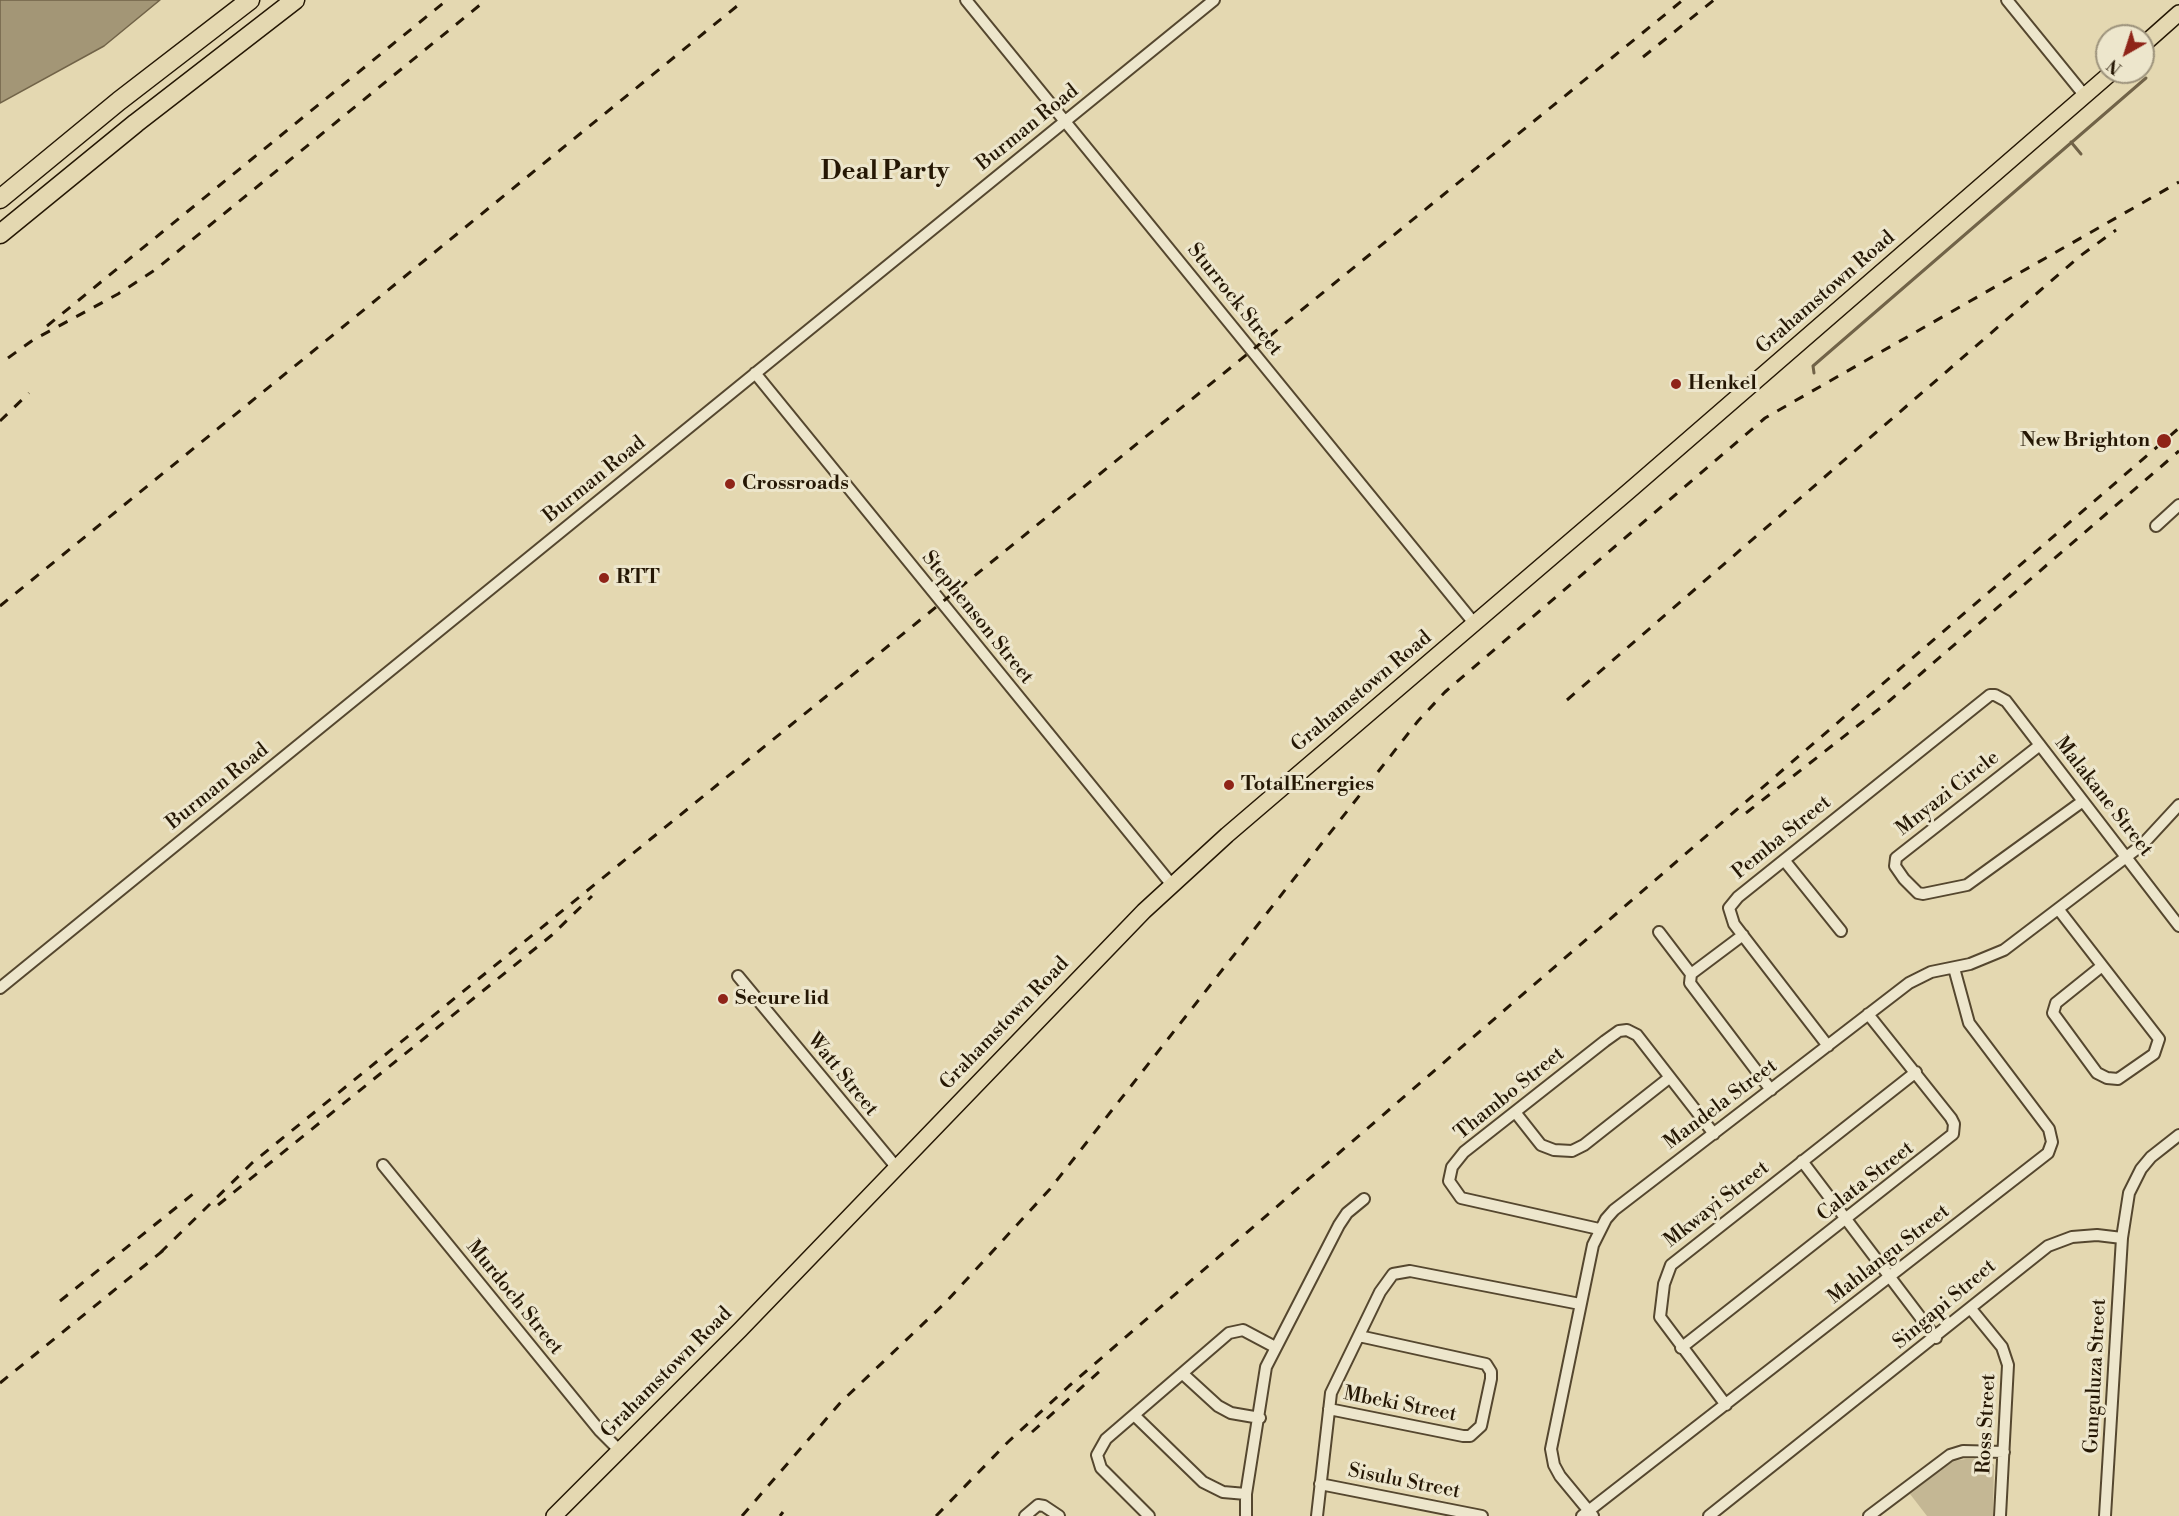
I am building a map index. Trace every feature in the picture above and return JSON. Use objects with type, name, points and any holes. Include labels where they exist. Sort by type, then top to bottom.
[{"type":"highway","points":[[0,198],[119,101],[250,0]]},
{"type":"highway","points":[[0,234],[136,123],[295,0]]},
{"type":"main road","points":[[2155,34],[2179,13]]},
{"type":"main road","name":"Grahamstown Road","points":[[554,1516],[1172,885],[1227,835],[2098,84]]},
{"type":"street","name":"Sturrock Street","points":[[966,0],[1474,623]]},
{"type":"street","name":"Burman Road","points":[[0,988],[1214,0]]},
{"type":"street","points":[[2007,0],[2085,96]]},
{"type":"street","name":"Stephenson Street","points":[[755,373],[1172,885]]},
{"type":"street","points":[[2156,526],[2179,505]]},
{"type":"street","name":"Malakane Street","points":[[1995,694],[2006,701],[2179,926]]},
{"type":"street","name":"Pemba Street","points":[[1828,1046],[1730,918],[1732,903],[1986,697],[1995,694]]},
{"type":"street","name":"Mnyazi Circle","points":[[2040,745],[1901,854],[1895,866],[1904,879],[1918,893],[1923,894],[1967,885],[2083,801]]},
{"type":"street","name":"Mandela Street","points":[[1588,1514],[1560,1476],[1554,1465],[1551,1449],[1580,1304],[1599,1229],[1614,1210],[1920,976],[1984,959],[2004,950],[2149,839],[2179,805]]},
{"type":"street","points":[[1784,860],[1841,931]]},
{"type":"street","points":[[2059,910],[2159,1039],[2154,1054],[2118,1079],[2107,1078],[2097,1073],[2053,1013],[2056,1003],[2102,966]]},
{"type":"street","points":[[1659,932],[1691,974],[1690,983],[1771,1090]]},
{"type":"street","points":[[1691,974],[1743,935]]},
{"type":"street","name":"Mahlangu Street","points":[[1588,1514],[2043,1158],[2052,1142],[2049,1130],[1970,1023],[1954,968]]},
{"type":"street","name":"Watt Street","points":[[738,976],[897,1168]]},
{"type":"street","name":"Calata Street","points":[[1681,1348],[1846,1221],[1953,1134],[1954,1124],[1951,1118],[1869,1014]]},
{"type":"street","name":"Thambo Street","points":[[1599,1229],[1461,1198],[1451,1188],[1449,1181],[1452,1167],[1464,1152],[1619,1031],[1627,1030],[1637,1035],[1714,1134]]},
{"type":"street","name":"Mkwayi Street","points":[[1726,1405],[1681,1348],[1660,1317],[1664,1284],[1671,1265],[1916,1072]]},
{"type":"street","points":[[1515,1112],[1540,1145],[1554,1150],[1572,1151],[1584,1145],[1669,1078]]},
{"type":"street","points":[[2122,1238],[2125,1209],[2133,1182],[2151,1157],[2179,1134]]},
{"type":"street","points":[[1802,1161],[1936,1338]]},
{"type":"street","name":"Murdoch Street","points":[[383,1166],[600,1431],[620,1451]]},
{"type":"street","points":[[1246,1516],[1246,1494],[1260,1418],[1266,1367],[1339,1226],[1347,1213],[1364,1199]]},
{"type":"street","name":"Singapi Street","points":[[1709,1516],[1936,1338],[2029,1260],[2057,1241],[2097,1235],[2122,1238]]},
{"type":"street","name":"Gunguluza Street","points":[[2105,1516],[2122,1238]]},
{"type":"street","points":[[1317,1516],[1329,1409],[1338,1374],[1388,1279],[1393,1274],[1404,1271],[1580,1304]]},
{"type":"street","name":"Ross Street","points":[[1971,1309],[2002,1347],[2008,1365],[2000,1516]]},
{"type":"street","points":[[1149,1516],[1109,1479],[1097,1460],[1099,1449],[1106,1439],[1221,1339],[1236,1330],[1250,1333],[1275,1347]]},
{"type":"street","name":"Mbeki Street","points":[[1329,1409],[1463,1436],[1470,1436],[1481,1426],[1491,1378],[1486,1364],[1359,1336]]},
{"type":"street","points":[[1183,1374],[1218,1406],[1231,1413],[1260,1418]]},
{"type":"street","points":[[1135,1416],[1203,1482],[1223,1492],[1246,1494]]},
{"type":"street","points":[[1869,1516],[1950,1455],[1963,1451],[2004,1452]]},
{"type":"street","name":"Sisulu Street","points":[[1320,1484],[1482,1516]]},
{"type":"street","points":[[1025,1516],[1038,1506],[1044,1506],[1059,1516]]},
{"type":"shaded area","points":[[0,0],[160,0],[104,46],[0,103]]},
{"type":"shaded area","points":[[1988,1459],[1994,1465],[1993,1516],[1927,1516],[1910,1494],[1952,1461]]},
{"type":"waterway","points":[[1814,373],[1813,366],[2139,84]]},
{"type":"waterway","points":[[2071,142],[2081,154]]},
{"type":"railway","points":[[47,326],[447,0]]},
{"type":"railway","points":[[8,358],[33,340],[118,294],[155,270],[486,0]]},
{"type":"railway","points":[[160,1253],[252,1163],[1683,0]]},
{"type":"railway","points":[[1643,57],[1714,0]]},
{"type":"railway","points":[[0,606],[742,2]]},
{"type":"railway","points":[[742,1516],[841,1402],[945,1303],[1050,1189],[1418,721],[1445,692],[1765,418],[2179,182]]},
{"type":"railway","points":[[1567,700],[2080,256],[2116,230]]},
{"type":"railway","points":[[0,421],[29,393]]},
{"type":"railway","points":[[936,1516],[1008,1442],[1069,1386],[2179,428]]},
{"type":"railway","points":[[1746,813],[1888,702],[2179,451]]},
{"type":"railway","points":[[218,1205],[552,935],[592,896]]},
{"type":"railway","points":[[60,1301],[193,1194]]},
{"type":"railway","points":[[0,1383],[165,1249]]},
{"type":"railway","points":[[1032,1432],[1101,1370]]},
{"type":"railway","points":[[780,1516],[783,1512]]},
{"type":"place","name":"Henkel","points":[[1676,384]]},
{"type":"place","name":"New Brighton","points":[[2164,441]]},
{"type":"place","name":"Crossroads","points":[[730,484]]},
{"type":"place","name":"RTT","points":[[604,578]]},
{"type":"place","name":"TotalEnergies","points":[[1229,785]]},
{"type":"place","name":"Secure lid","points":[[723,999]]},
{"type":"district","name":"Deal Party","points":[[885,173]]}]
